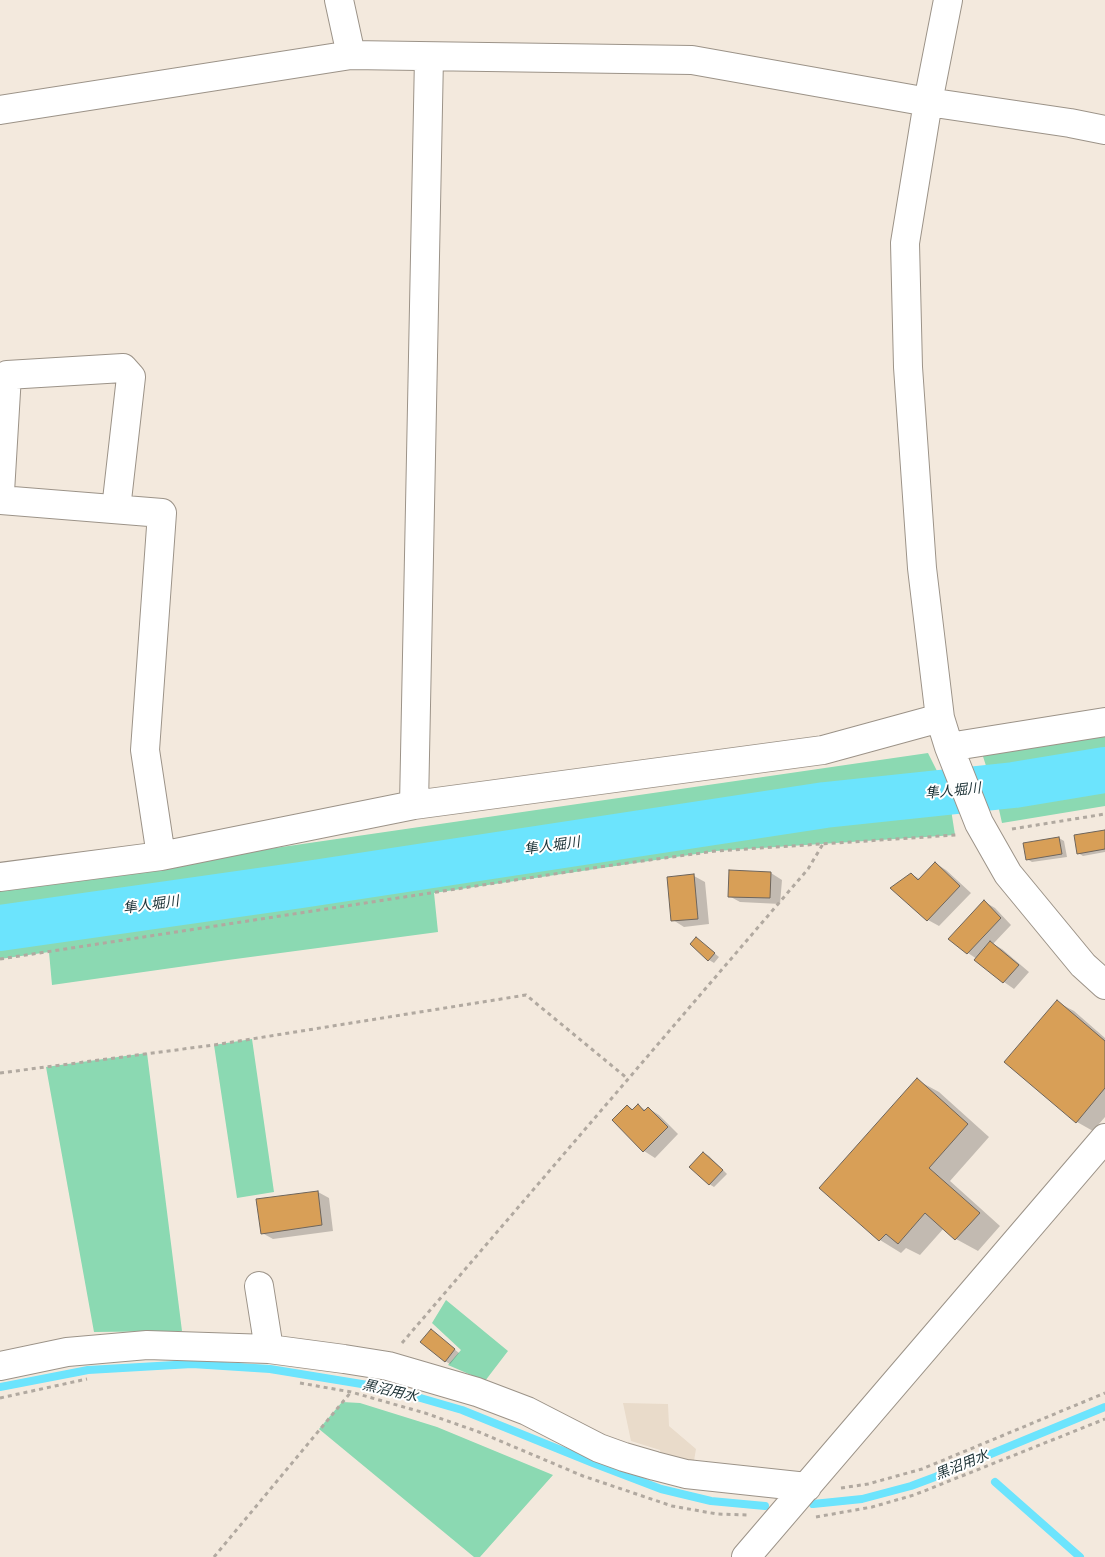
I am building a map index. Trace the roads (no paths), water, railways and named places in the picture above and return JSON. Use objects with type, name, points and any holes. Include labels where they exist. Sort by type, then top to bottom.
[{"type":"street","points":[[339,0],[351,55]]},
{"type":"street","points":[[948,0],[928,102],[905,243],[908,367],[922,568],[940,718],[949,747],[982,828],[1008,874],[1083,965],[1105,985]]},
{"type":"street","points":[[0,110],[351,55],[692,60],[928,102],[1105,130]]},
{"type":"street","points":[[414,804],[429,57]]},
{"type":"street","points":[[0,492],[7,375],[123,368],[131,377],[116,509]]},
{"type":"street","points":[[0,500],[162,513],[145,750],[160,856]]},
{"type":"street","points":[[0,878],[160,856],[414,804],[823,750],[940,718]]},
{"type":"street","points":[[949,747],[1105,722]]},
{"type":"street","points":[[746,1557],[1105,1138]]},
{"type":"street","points":[[259,1286],[269,1349]]},
{"type":"street","points":[[0,1366],[67,1352],[147,1346],[269,1349],[388,1366],[477,1392],[527,1411],[599,1448],[655,1466],[686,1474],[807,1487]]},
{"type":"waterway","name":"隼人堀川","points":[[0,928],[301,885],[825,805],[1014,785],[1105,770]]},
{"type":"waterway","name":"黒沼用水","points":[[0,1387],[88,1370],[192,1364],[270,1369],[386,1388],[462,1410],[661,1489],[711,1501],[765,1506]]},
{"type":"waterway","name":"黒沼用水","points":[[813,1504],[862,1499],[911,1486],[1105,1407]]},
{"type":"waterway","points":[[995,1482],[1080,1557]]}]
